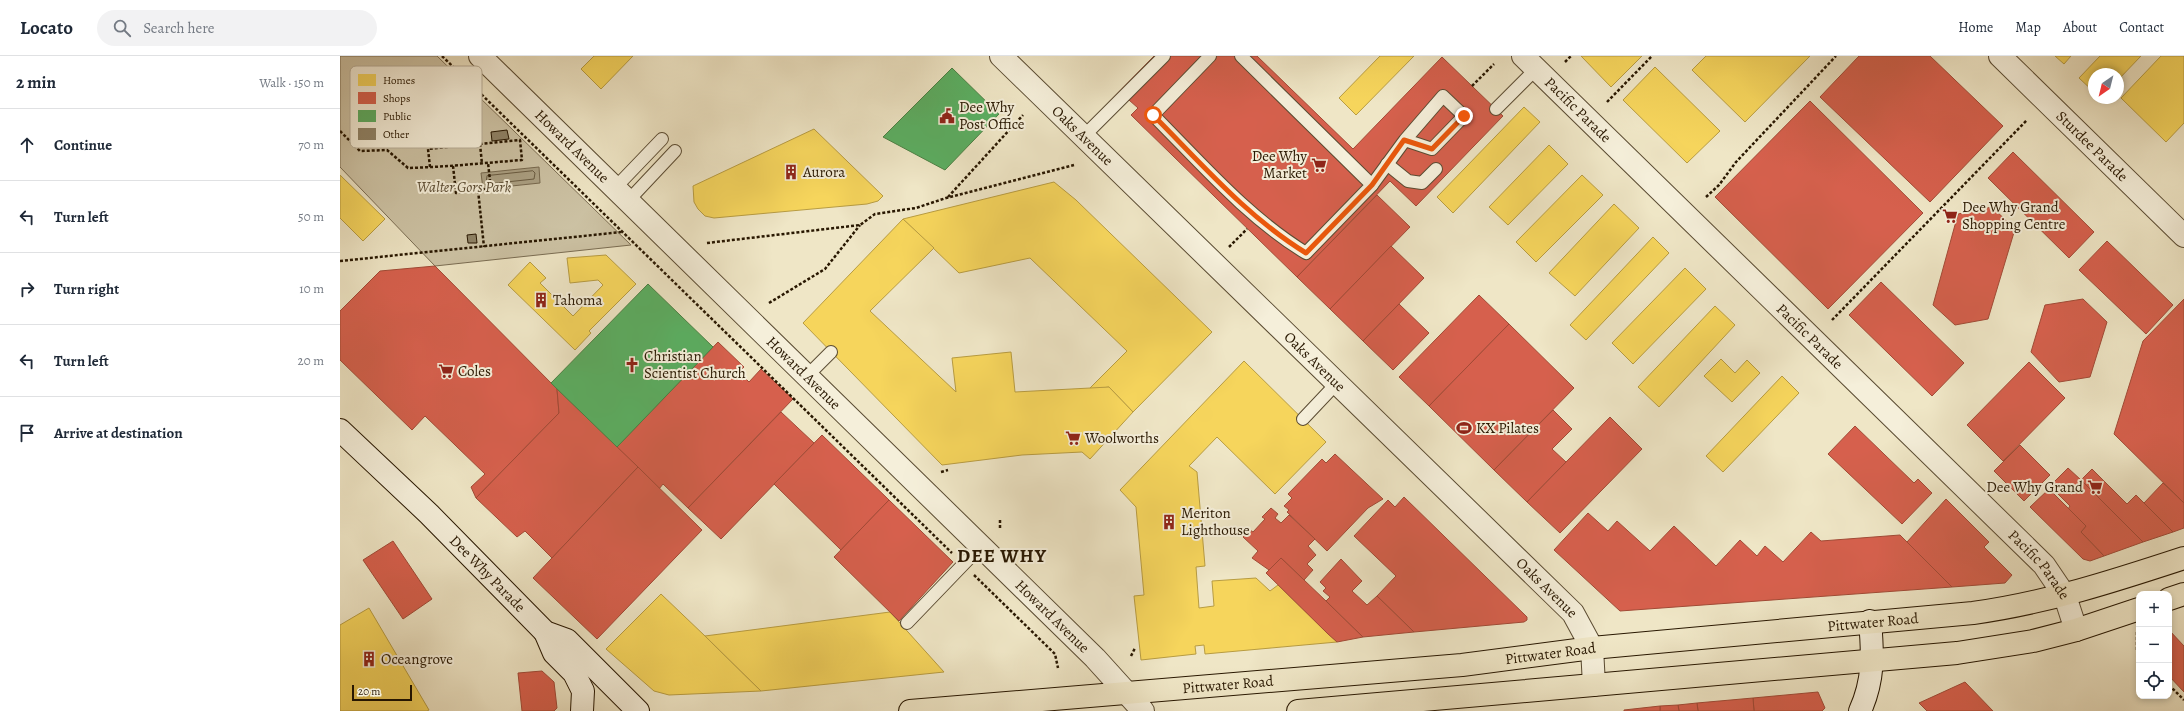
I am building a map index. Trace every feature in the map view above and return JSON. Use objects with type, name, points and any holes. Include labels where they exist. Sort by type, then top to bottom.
[{"type":"highway","name":"Pittwater Road","points":[[910,711],[1462,664],[1592,648],[2000,609],[2065,596],[2184,558]]},
{"type":"highway","points":[[2172,598],[2184,594]]},
{"type":"highway","points":[[1298,711],[1873,661],[2013,646],[2076,630],[2136,610]]},
{"type":"street","name":"Howard Avenue","points":[[480,56],[1095,658],[1143,711]]},
{"type":"street","name":"Oaks Avenue","points":[[1001,56],[1573,613],[1592,648],[1594,685]]},
{"type":"street","name":"Sturdee Parade","points":[[2000,56],[2184,236]]},
{"type":"street","name":"Pacific Parade","points":[[1529,62],[2044,565],[2065,596],[2076,630]]},
{"type":"street","name":"Dee Why Parade","points":[[340,430],[423,509],[545,632],[567,640],[638,711]]},
{"type":"street","points":[[1860,711],[1865,701],[1873,661],[1870,621]]},
{"type":"street","points":[[545,632],[554,653],[574,673],[583,691],[582,711]]},
{"type":"lane","points":[[1083,137],[1164,56]]},
{"type":"lane","points":[[1210,56],[1153,115],[1207,170],[1278,236],[1306,253],[1372,185],[1404,140],[1443,96],[1464,116],[1432,149],[1404,140]]},
{"type":"lane","points":[[1241,56],[1372,185]]},
{"type":"lane","points":[[1496,109],[1529,62]]},
{"type":"lane","points":[[621,194],[662,139]]},
{"type":"lane","points":[[621,194],[675,151]]},
{"type":"lane","points":[[1387,164],[1408,181],[1422,183],[1436,169]]},
{"type":"lane","points":[[807,376],[831,352]]},
{"type":"lane","points":[[1303,419],[1337,384]]},
{"type":"lane","points":[[907,623],[981,546]]},
{"type":"path","points":[[442,56],[452,66]]},
{"type":"path","points":[[1565,62],[1571,56]]},
{"type":"path","points":[[1607,102],[1652,56]]},
{"type":"path","points":[[1706,197],[1719,185],[1736,162],[1836,56]]},
{"type":"path","points":[[1472,86],[1494,64]]},
{"type":"path","points":[[482,95],[955,557]]},
{"type":"path","points":[[946,198],[1023,115]]},
{"type":"path","points":[[1832,320],[2027,120]]},
{"type":"path","points":[[340,131],[350,141]]},
{"type":"path","points":[[357,148],[360,151],[387,150],[408,168],[522,160],[520,140],[482,144]]},
{"type":"path","points":[[430,167],[428,149],[438,148]]},
{"type":"path","points":[[480,148],[482,164]]},
{"type":"path","points":[[453,166],[456,192],[491,189],[488,163]]},
{"type":"path","points":[[769,303],[825,269],[860,225],[875,214],[916,208],[946,198],[1074,165]]},
{"type":"path","points":[[478,190],[484,247]]},
{"type":"path","points":[[707,243],[860,225]]},
{"type":"path","points":[[1230,247],[1247,229]]},
{"type":"path","points":[[340,261],[622,232]]},
{"type":"path","points":[[941,472],[948,470]]},
{"type":"path","points":[[1000,520],[1000,530]]},
{"type":"path","points":[[972,573],[1055,654],[1058,668]]},
{"type":"path","points":[[1131,656],[1135,648]]},
{"type":"path","points":[[2172,688],[2184,700]]},
{"type":"green space","name":"Walter Gors Park","points":[[340,56],[437,56],[447,66],[350,66],[350,148],[482,148],[482,100],[631,245],[435,266],[340,167]]},
{"type":"water","points":[[539,167],[540,183],[483,189],[481,173]]},
{"type":"building: Homes","points":[[594,56],[633,56],[601,89],[581,69]]},
{"type":"building: Homes","points":[[1380,56],[1414,56],[1356,115],[1339,98]]},
{"type":"building: Homes","points":[[1581,56],[1642,56],[1611,87]]},
{"type":"building: Homes","points":[[1706,56],[1810,56],[1745,122],[1692,70]]},
{"type":"building: Homes","points":[[2055,56],[2071,56],[2064,64]]},
{"type":"building: Homes","points":[[2100,56],[2141,56],[2124,74],[2124,68],[2089,68]]},
{"type":"building: Homes","points":[[2161,56],[2184,56],[2184,123],[2166,142],[2124,101],[2124,95]]},
{"type":"building: Homes","points":[[1655,67],[1720,131],[1687,163],[1623,100]]},
{"type":"building: Homes","points":[[2088,69],[2088,86],[2079,78]]},
{"type":"building: Homes","points":[[1524,107],[1540,122],[1453,213],[1437,197]]},
{"type":"building: Homes","name":"Aurora","points":[[814,129],[883,196],[878,201],[867,204],[714,218],[705,216],[698,209],[694,202],[693,186]]},
{"type":"building: Homes","points":[[1549,145],[1568,164],[1508,225],[1489,207]]},
{"type":"building: Homes","points":[[340,175],[385,219],[363,241],[340,218]]},
{"type":"building: Homes","points":[[1582,175],[1603,195],[1536,262],[1516,242]]},
{"type":"building: Homes","points":[[1054,182],[1076,200],[1212,332],[1133,412],[1109,387],[1088,390],[1127,351],[1030,258],[959,273],[903,219]]},
{"type":"building: Homes","points":[[1614,204],[1639,228],[1575,296],[1549,273]]},
{"type":"building: Homes","points":[[903,219],[934,248],[870,311],[956,392],[952,358],[1011,352],[1015,392],[1109,387],[1133,412],[1090,459],[1082,452],[1022,455],[942,465],[803,323]]},
{"type":"building: Homes","points":[[1653,237],[1669,253],[1586,340],[1570,325]]},
{"type":"building: Homes","name":"Tahoma","points":[[606,255],[636,284],[589,331],[591,333],[575,350],[508,285],[530,262],[546,278],[540,283],[573,316],[603,285],[598,280],[570,283],[567,258]]},
{"type":"building: Homes","points":[[1685,268],[1706,289],[1633,364],[1612,343]]},
{"type":"building: Homes","points":[[1715,306],[1735,325],[1659,407],[1638,387]]},
{"type":"building: Homes","points":[[1721,359],[1735,373],[1747,360],[1760,373],[1732,402],[1704,376]]},
{"type":"building: Homes","name":"Meriton Lighthouse","points":[[1244,361],[1326,442],[1275,494],[1217,437],[1189,466],[1197,472],[1205,566],[1196,567],[1199,608],[1214,606],[1212,581],[1256,578],[1270,591],[1278,585],[1337,642],[1205,654],[1204,645],[1195,646],[1196,654],[1141,660],[1134,596],[1144,595],[1136,507],[1120,490]]},
{"type":"building: Homes","points":[[1782,376],[1799,393],[1723,472],[1706,456]]},
{"type":"building: Homes","points":[[661,594],[761,691],[669,695],[654,691],[606,649]]},
{"type":"building: Homes","name":"Oceangrove","points":[[369,608],[429,710],[340,711],[340,625]]},
{"type":"building: Homes","points":[[890,612],[944,672],[761,691],[705,636]]},
{"type":"building: Shops","name":"Dee Why Market","points":[[1154,56],[1257,56],[1353,149],[1442,57],[1503,116],[1416,206],[1390,181],[1297,277],[1131,115],[1138,108],[1129,100],[1117,112],[1108,103]]},
{"type":"building: Shops","points":[[1859,56],[1930,56],[2003,126],[1930,202],[1820,97]]},
{"type":"building: Shops","points":[[1810,101],[1923,213],[1828,309],[1715,197]]},
{"type":"building: Shops","points":[[2013,152],[2094,232],[2069,258],[1988,178]]},
{"type":"building: Shops","points":[[1377,195],[1410,227],[1330,309],[1297,277]]},
{"type":"building: Shops","points":[[1992,207],[2015,229],[1988,319],[1955,325],[1933,305],[1958,214]]},
{"type":"building: Shops","points":[[2107,241],[2173,305],[2146,334],[2079,270]]},
{"type":"building: Shops","points":[[1391,246],[1424,278],[1363,341],[1330,309]]},
{"type":"building: Shops","name":"Coles","points":[[435,266],[557,389],[559,413],[476,498],[471,487],[485,474],[425,416],[412,430],[340,360],[340,311],[380,271]]},
{"type":"building: Shops","points":[[1881,282],[1964,363],[1932,396],[1849,315]]},
{"type":"building: Shops","points":[[1479,295],[1509,324],[1429,406],[1399,377]]},
{"type":"building: Shops","points":[[2083,299],[2107,322],[2090,377],[2059,382],[2031,352],[2045,305]]},
{"type":"building: Shops","points":[[2184,299],[2184,503],[2114,434],[2143,341]]},
{"type":"building: Shops","points":[[1399,304],[1429,333],[1393,370],[1363,341]]},
{"type":"building: Shops","points":[[1509,324],[1574,388],[1494,470],[1429,406]]},
{"type":"building: Shops","points":[[718,342],[744,367],[739,372],[749,382],[761,369],[793,399],[688,508],[663,484],[659,489],[617,447]]},
{"type":"building: Shops","points":[[2029,362],[2065,398],[2003,461],[1967,425]]},
{"type":"building: Shops","points":[[557,389],[638,467],[552,558],[525,531],[517,537],[476,498],[559,413]]},
{"type":"building: Shops","points":[[1553,410],[1572,429],[1552,449],[1566,462],[1527,502],[1494,470]]},
{"type":"building: Shops","points":[[781,412],[814,443],[721,539],[688,508]]},
{"type":"building: Shops","points":[[1610,417],[1642,449],[1560,533],[1527,502]]},
{"type":"building: Shops","points":[[1855,426],[1914,483],[1918,479],[1932,493],[1902,524],[1828,454]]},
{"type":"building: Shops","points":[[822,435],[889,500],[841,550],[774,484]]},
{"type":"building: Shops","points":[[2020,445],[2050,475],[2024,501],[1994,471]]},
{"type":"building: Shops","points":[[1335,454],[1383,499],[1368,508],[1327,551],[1287,512],[1289,510],[1284,506],[1292,498],[1288,494],[1322,459],[1326,463]]},
{"type":"building: Shops","points":[[638,467],[702,530],[597,639],[533,578]]},
{"type":"building: Shops","points":[[2068,468],[2143,542],[2104,556],[2081,532],[2086,526],[2068,509],[2070,506],[2050,486]]},
{"type":"building: Shops","points":[[2092,469],[2127,504],[2136,495],[2173,532],[2143,542],[2081,480]]},
{"type":"building: Shops","points":[[2163,483],[2184,503],[2184,528],[2173,532],[2144,503]]},
{"type":"building: Shops","points":[[2049,489],[2086,526],[2081,532],[2104,556],[2090,561],[2083,559],[2030,507]]},
{"type":"building: Shops","points":[[1404,497],[1527,617],[1527,620],[1524,622],[1414,632],[1377,596],[1396,576],[1354,536],[1388,500],[1395,507]]},
{"type":"building: Shops","points":[[1946,499],[1989,542],[1984,547],[2012,575],[2005,583],[1952,587],[1907,542]]},
{"type":"building: Shops","points":[[889,500],[953,562],[899,621],[834,557]]},
{"type":"building: Shops","points":[[1271,508],[1278,514],[1275,518],[1281,523],[1289,515],[1315,539],[1308,546],[1316,555],[1307,564],[1313,570],[1304,580],[1281,558],[1269,570],[1252,558],[1258,551],[1243,537],[1250,530],[1253,532],[1265,519],[1262,517]]},
{"type":"building: Shops","points":[[1588,513],[1608,531],[1617,521],[1650,551],[1674,526],[1716,566],[1740,540],[1757,556],[1765,546],[1783,562],[1811,532],[1821,541],[1900,535],[1952,587],[1620,611],[1554,550]]},
{"type":"building: Shops","points":[[393,541],[432,599],[403,619],[363,560]]},
{"type":"building: Shops","points":[[1281,558],[1363,637],[1337,642],[1328,634],[1266,573]]},
{"type":"building: Shops","points":[[1341,559],[1362,581],[1352,591],[1367,605],[1377,596],[1414,632],[1363,637],[1326,601],[1330,597],[1323,591],[1326,588],[1320,582]]},
{"type":"building: Shops","points":[[2172,633],[2184,646],[2184,692],[2172,679]]},
{"type":"building: Shops","points":[[542,671],[554,682],[557,708],[554,711],[522,711],[518,673]]},
{"type":"building: Shops","points":[[1965,682],[1993,711],[1927,711],[1919,703]]},
{"type":"building: Shops","points":[[1818,692],[1825,708],[1822,711],[1754,711],[1753,698]]},
{"type":"building: Shops","points":[[1753,698],[1754,711],[1698,711],[1697,703]]},
{"type":"building: Shops","points":[[1697,703],[1698,711],[1679,711],[1678,705]]},
{"type":"building: Shops","points":[[1678,705],[1679,711],[1660,711],[1660,706]]},
{"type":"building: Shops","points":[[1660,706],[1660,711],[1624,711],[1624,710]]},
{"type":"building: Public","points":[[952,68],[999,114],[945,170],[883,137]]},
{"type":"building: Public","name":"Christian Scientist Church","points":[[648,284],[713,347],[617,447],[551,383]]},
{"type":"building: Other","points":[[507,130],[509,139],[492,141],[491,132]]},
{"type":"building: Other","points":[[476,234],[477,243],[468,243],[467,235]]},
{"type":"place","name":"Dee Why Post Office","points":[[947,116]]},
{"type":"place","name":"Dee Why Market","points":[[1319,165]]},
{"type":"place","name":"Aurora","points":[[791,172]]},
{"type":"place","name":"Dee Why Grand Shopping Centre","points":[[1950,216]]},
{"type":"place","name":"Tahoma","points":[[541,300]]},
{"type":"place","name":"Christian Scientist Church","points":[[632,365]]},
{"type":"place","name":"Coles","points":[[446,371]]},
{"type":"place","name":"KX Pilates","points":[[1464,428]]},
{"type":"place","name":"Woolworths","points":[[1073,438]]},
{"type":"place","name":"Dee Why Grand","points":[[2095,487]]},
{"type":"place","name":"Meriton Lighthouse","points":[[1169,522]]},
{"type":"place","name":"Oceangrove","points":[[369,659]]},
{"type":"district","name":"DEE WHY","points":[[1002,556]]},
{"type":"route","points":[[1153,115],[1207,170],[1278,236],[1306,253],[1372,185],[1404,140],[1432,149],[1464,116]]}]
